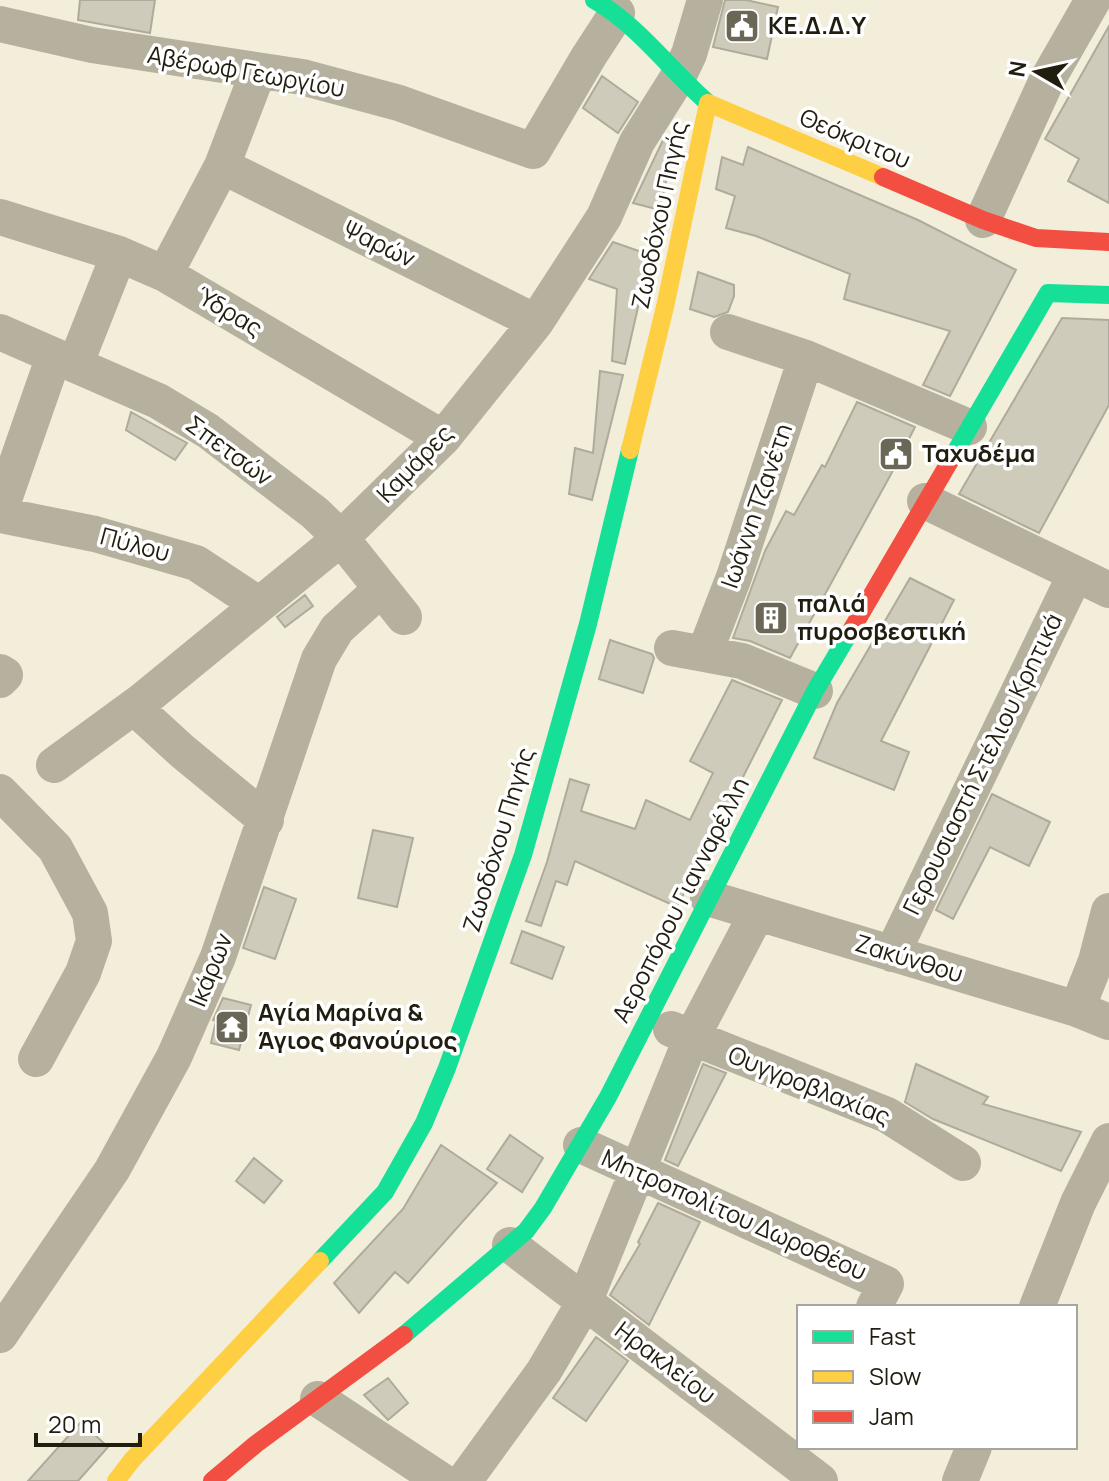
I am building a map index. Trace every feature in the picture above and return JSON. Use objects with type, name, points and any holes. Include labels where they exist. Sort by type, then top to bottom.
[{"type":"main road","name":"Θεόκριτου","points":[[606,6],[708,103],[983,220],[1036,238],[1109,243]]},
{"type":"main road","name":"Ζωοδόχου Πηγής","points":[[116,1481],[132,1460],[385,1192],[424,1123],[447,1068],[523,855],[588,624],[662,322],[708,103]]},
{"type":"main road","name":"Αεροπόρου Γιανναρέλλη","points":[[212,1481],[256,1444],[424,1320],[526,1231],[581,1145],[649,1019],[815,691],[1054,283],[1054,264],[1047,247],[1036,238]]},
{"type":"main road","points":[[1109,243],[1096,249],[1088,269],[1095,289],[1109,295]]},
{"type":"main road","points":[[1048,293],[1109,295]]},
{"type":"street","name":"Καμάρες","points":[[54,765],[134,707],[341,538],[443,438],[536,322],[604,217],[637,142],[689,54],[705,0]]},
{"type":"street","points":[[983,220],[1045,84],[1093,0]]},
{"type":"street","name":"Αβέρωφ Γεωργίου","points":[[0,24],[92,45],[302,77],[399,103],[533,151],[589,56],[606,6]]},
{"type":"street","points":[[165,274],[222,166],[258,72]]},
{"type":"street","name":"Ψαρών","points":[[222,166],[536,322]]},
{"type":"street","name":"Ύδρας","points":[[0,217],[119,254],[165,274],[443,438]]},
{"type":"street","points":[[0,513],[64,360],[119,254]]},
{"type":"street","name":"Σπετσών","points":[[0,332],[158,401],[208,431],[315,513],[341,538],[404,617]]},
{"type":"street","points":[[728,332],[806,358],[969,427]]},
{"type":"street","name":"Ιωάννη Τζανέτη","points":[[806,358],[734,577],[688,650],[742,661],[815,691]]},
{"type":"street","points":[[925,501],[1109,590]]},
{"type":"street","name":"Πύλου","points":[[0,513],[95,534],[196,563],[258,604]]},
{"type":"street","name":"Γερουσιαστή Στέλιου Κρητικά","points":[[892,954],[1075,575]]},
{"type":"street","name":"Ικάρων","points":[[0,1335],[112,1170],[174,1057],[218,957],[319,659],[337,629],[381,589]]},
{"type":"street","points":[[134,707],[266,820]]},
{"type":"street","points":[[4,802],[55,848],[90,913],[94,941],[83,973],[36,1059]]},
{"type":"street","name":"Ζακύνθου","points":[[708,898],[1093,1016]]},
{"type":"street","points":[[1093,1016],[1096,961],[1109,911]]},
{"type":"street","points":[[464,1481],[544,1371],[584,1303],[691,1039],[757,913]]},
{"type":"street","name":"Ουγγροβλαχίας","points":[[649,1019],[691,1039],[887,1115],[963,1163]]},
{"type":"street","points":[[1038,1305],[1078,1203],[1109,1141]]},
{"type":"street","name":"Μητροπολίτου Δωροθέου","points":[[581,1145],[638,1170],[880,1296]]},
{"type":"street","name":"Ηρακλείου","points":[[510,1245],[820,1481]]},
{"type":"street","points":[[318,1399],[442,1481]]},
{"type":"street","points":[[960,1481],[973,1449]]},
{"type":"building","points":[[80,0],[155,0],[150,33],[78,20]]},
{"type":"building","name":"ΚΕ.Δ.Δ.Υ","points":[[725,0],[746,0],[778,7],[767,59],[713,47]]},
{"type":"building","points":[[1109,26],[1109,203],[1068,181],[1079,159],[1045,139]]},
{"type":"building","points":[[602,76],[638,102],[618,133],[583,108]]},
{"type":"building","points":[[663,140],[674,142],[660,210],[633,203]]},
{"type":"building","points":[[748,147],[918,220],[1016,270],[950,396],[923,385],[950,331],[844,299],[850,274],[756,236],[726,228],[735,196],[716,189],[722,157],[743,165]]},
{"type":"building","points":[[613,242],[650,255],[625,364],[612,361],[617,289],[589,279]]},
{"type":"building","points":[[698,272],[734,285],[728,312],[714,317],[690,309]]},
{"type":"building","points":[[1062,318],[1109,320],[1109,405],[1039,533],[959,494]]},
{"type":"building","points":[[600,371],[623,375],[592,500],[569,494],[575,448],[593,453]]},
{"type":"building","points":[[857,402],[915,427],[890,476],[790,658],[750,641],[733,638],[765,551],[786,511],[794,515],[822,465],[825,467]]},
{"type":"building","points":[[131,412],[187,443],[175,460],[126,430]]},
{"type":"building","points":[[910,578],[954,600],[881,741],[909,752],[894,790],[814,758],[837,703]]},
{"type":"building","points":[[305,595],[313,606],[285,627],[277,617]]},
{"type":"building","points":[[610,640],[652,654],[654,658],[643,693],[599,679]]},
{"type":"building","points":[[732,680],[782,700],[677,907],[575,861],[567,885],[556,881],[541,926],[526,921],[547,862],[570,779],[589,785],[581,811],[635,829],[646,800],[690,820],[713,773],[690,761]]},
{"type":"building","points":[[992,794],[1050,822],[1029,866],[990,847],[953,919],[936,910]]},
{"type":"building","points":[[373,830],[413,838],[397,907],[358,898]]},
{"type":"building","points":[[264,887],[296,899],[275,959],[243,948]]},
{"type":"building","points":[[522,931],[564,947],[552,979],[511,963]]},
{"type":"building","points":[[223,998],[251,1005],[239,1050],[211,1043],[216,1021],[213,1020]]},
{"type":"building","points":[[703,1064],[726,1073],[678,1166],[665,1160]]},
{"type":"building","points":[[916,1064],[988,1097],[983,1104],[1081,1132],[1061,1171],[933,1119],[905,1102]]},
{"type":"building","points":[[510,1135],[543,1158],[522,1192],[487,1169]]},
{"type":"building","points":[[441,1145],[497,1183],[408,1283],[395,1272],[359,1313],[334,1283],[403,1209]]},
{"type":"building","points":[[254,1158],[282,1181],[264,1203],[236,1181]]},
{"type":"building","points":[[658,1203],[700,1222],[649,1325],[610,1295],[640,1244],[638,1242]]},
{"type":"building","points":[[596,1337],[628,1361],[586,1421],[553,1398]]},
{"type":"building","points":[[388,1378],[408,1403],[388,1420],[364,1395]]},
{"type":"building","points":[[81,1422],[108,1447],[78,1481],[28,1481]]},
{"type":"traffic: fast","points":[[594,0],[625,22],[708,103]]},
{"type":"traffic: fast","points":[[950,461],[1048,293],[1109,295]]},
{"type":"traffic: fast","points":[[320,1261],[385,1192],[424,1123],[447,1068],[523,855],[588,624],[630,450]]},
{"type":"traffic: fast","points":[[404,1335],[526,1231],[543,1208],[608,1097],[815,691],[853,627]]},
{"type":"traffic: slow","points":[[630,450],[665,307],[708,103],[883,177]]},
{"type":"traffic: slow","points":[[116,1481],[132,1460],[320,1261]]},
{"type":"traffic: jam","points":[[883,177],[983,220],[1036,238],[1109,242]]},
{"type":"traffic: jam","points":[[853,627],[950,461]]},
{"type":"traffic: jam","points":[[212,1481],[256,1444],[404,1335]]},
{"type":"place","name":"ΚΕ.Δ.Δ.Υ","points":[[742,26]]},
{"type":"place","name":"Ταχυδέμα","points":[[896,454]]},
{"type":"place","name":"παλιά πυροσβεστική","points":[[771,618]]},
{"type":"place","name":"Αγία Μαρίνα & Άγιος Φανούριος","points":[[232,1027]]}]
